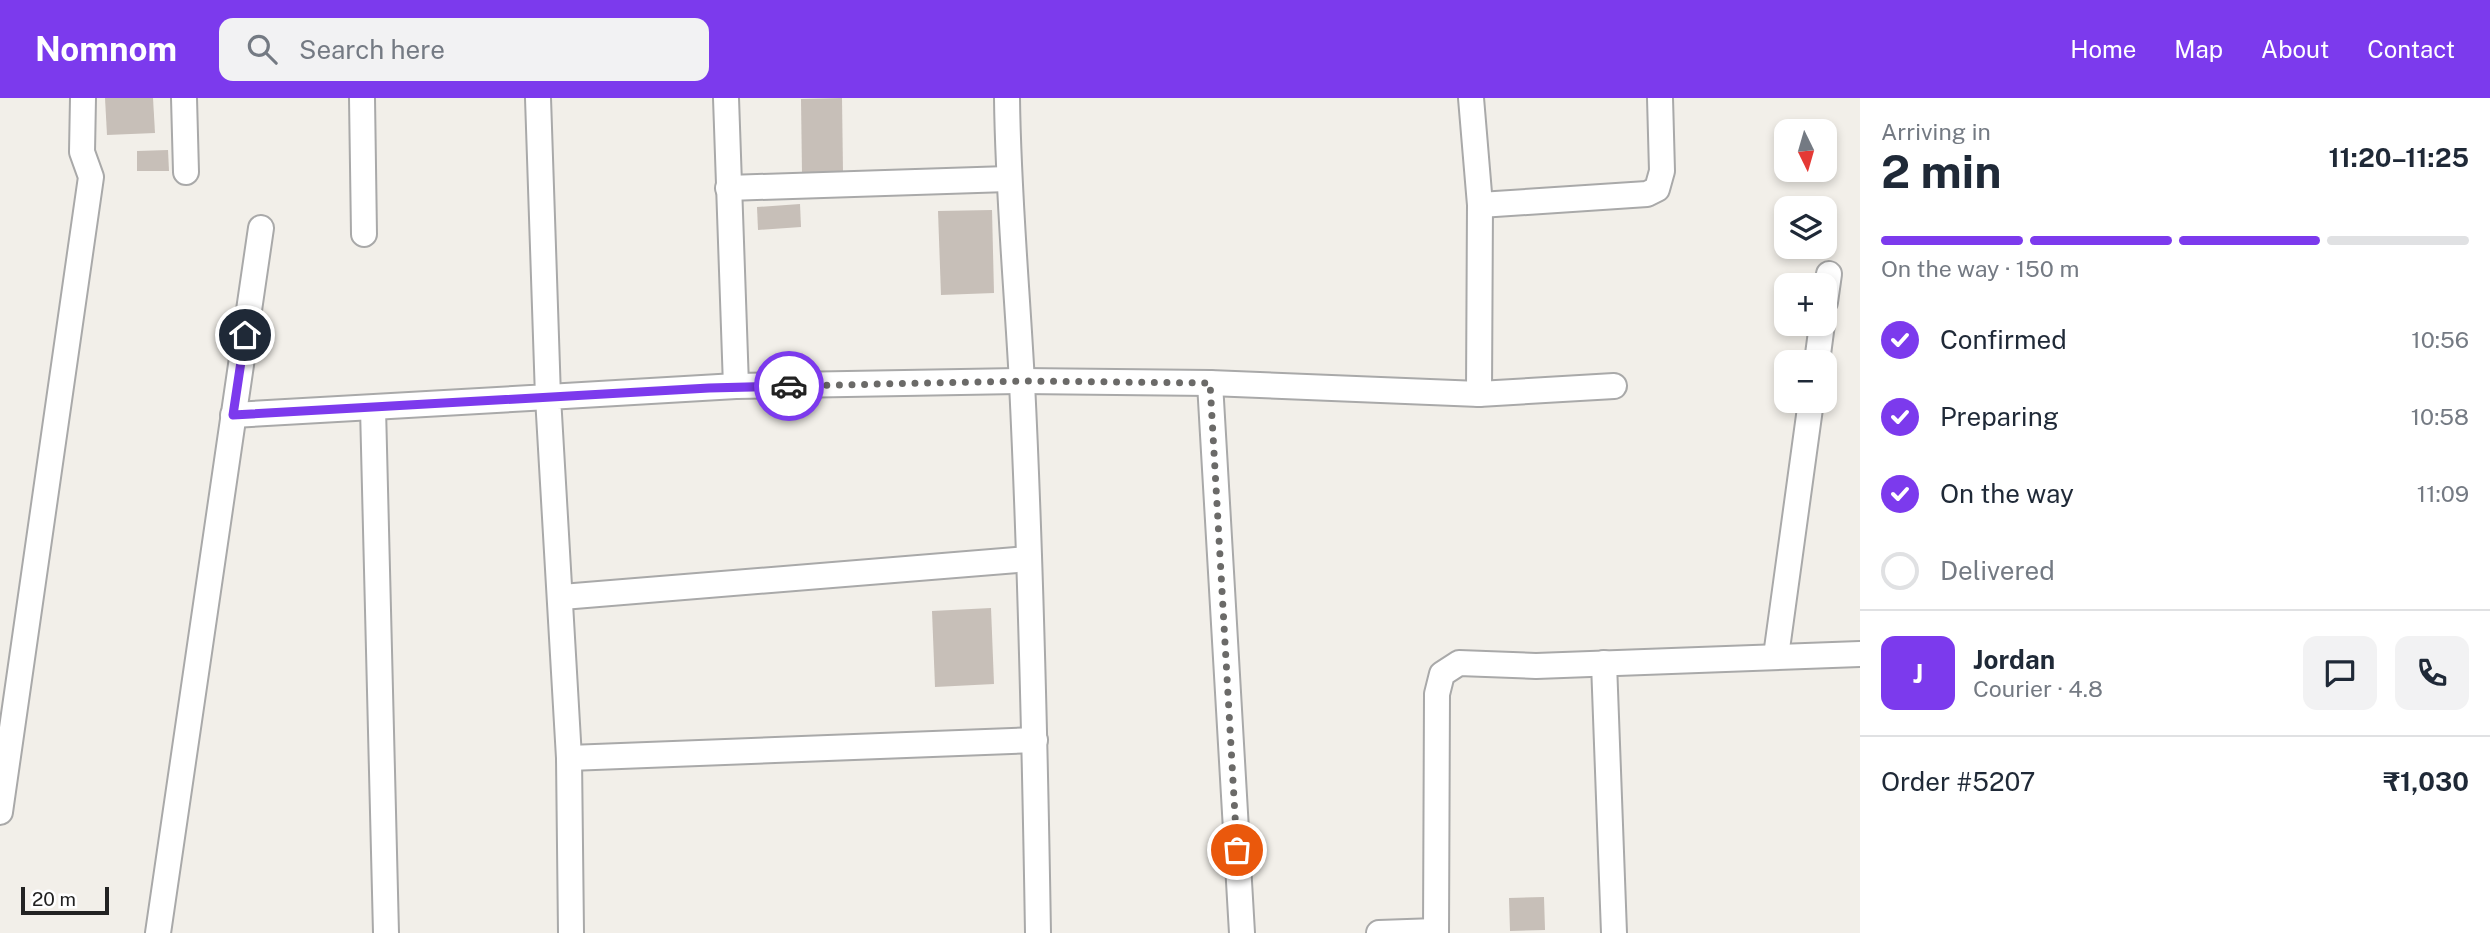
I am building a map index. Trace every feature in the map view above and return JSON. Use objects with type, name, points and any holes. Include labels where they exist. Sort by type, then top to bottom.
[{"type":"street","points":[[0,812],[91,177],[82,152],[83,98]]},
{"type":"street","points":[[184,98],[186,172]]},
{"type":"street","points":[[362,98],[364,234]]},
{"type":"street","points":[[538,98],[548,397],[562,597],[569,758],[571,933]]},
{"type":"street","points":[[726,98],[736,387]]},
{"type":"street","points":[[1007,98],[1008,179],[1022,381],[1030,559],[1038,933]]},
{"type":"street","points":[[1471,98],[1480,205],[1479,394]]},
{"type":"street","points":[[1480,205],[1647,194],[1657,189],[1662,171],[1660,98]]},
{"type":"street","points":[[729,188],[1008,179]]},
{"type":"street","points":[[158,933],[261,228]]},
{"type":"street","points":[[233,415],[736,387],[1022,381],[1210,383],[1479,394],[1614,386]]},
{"type":"street","points":[[1210,383],[1242,933]]},
{"type":"street","points":[[373,408],[386,933]]},
{"type":"street","points":[[1776,656],[1809,413]]},
{"type":"street","points":[[562,597],[1030,559]]},
{"type":"street","points":[[1379,933],[1436,932],[1437,694],[1442,674],[1459,663],[1536,666],[1860,654]]},
{"type":"street","points":[[1604,663],[1614,933]]},
{"type":"street","points":[[569,758],[1035,740]]},
{"type":"building","points":[[105,98],[153,98],[155,133],[107,135]]},
{"type":"building","points":[[842,98],[843,173],[802,174],[801,99]]},
{"type":"building","points":[[168,150],[169,171],[137,171],[137,151]]},
{"type":"building","points":[[800,204],[801,227],[758,230],[757,207]]},
{"type":"building","points":[[992,210],[994,293],[941,295],[938,211]]},
{"type":"building","points":[[991,608],[994,684],[935,687],[932,611]]},
{"type":"building","points":[[1544,897],[1545,930],[1510,931],[1509,898]]},
{"type":"way so far","points":[[789,386],[1022,381],[1210,383],[1237,850]]},
{"type":"route","points":[[245,335],[233,415],[709,388],[789,386]]}]
